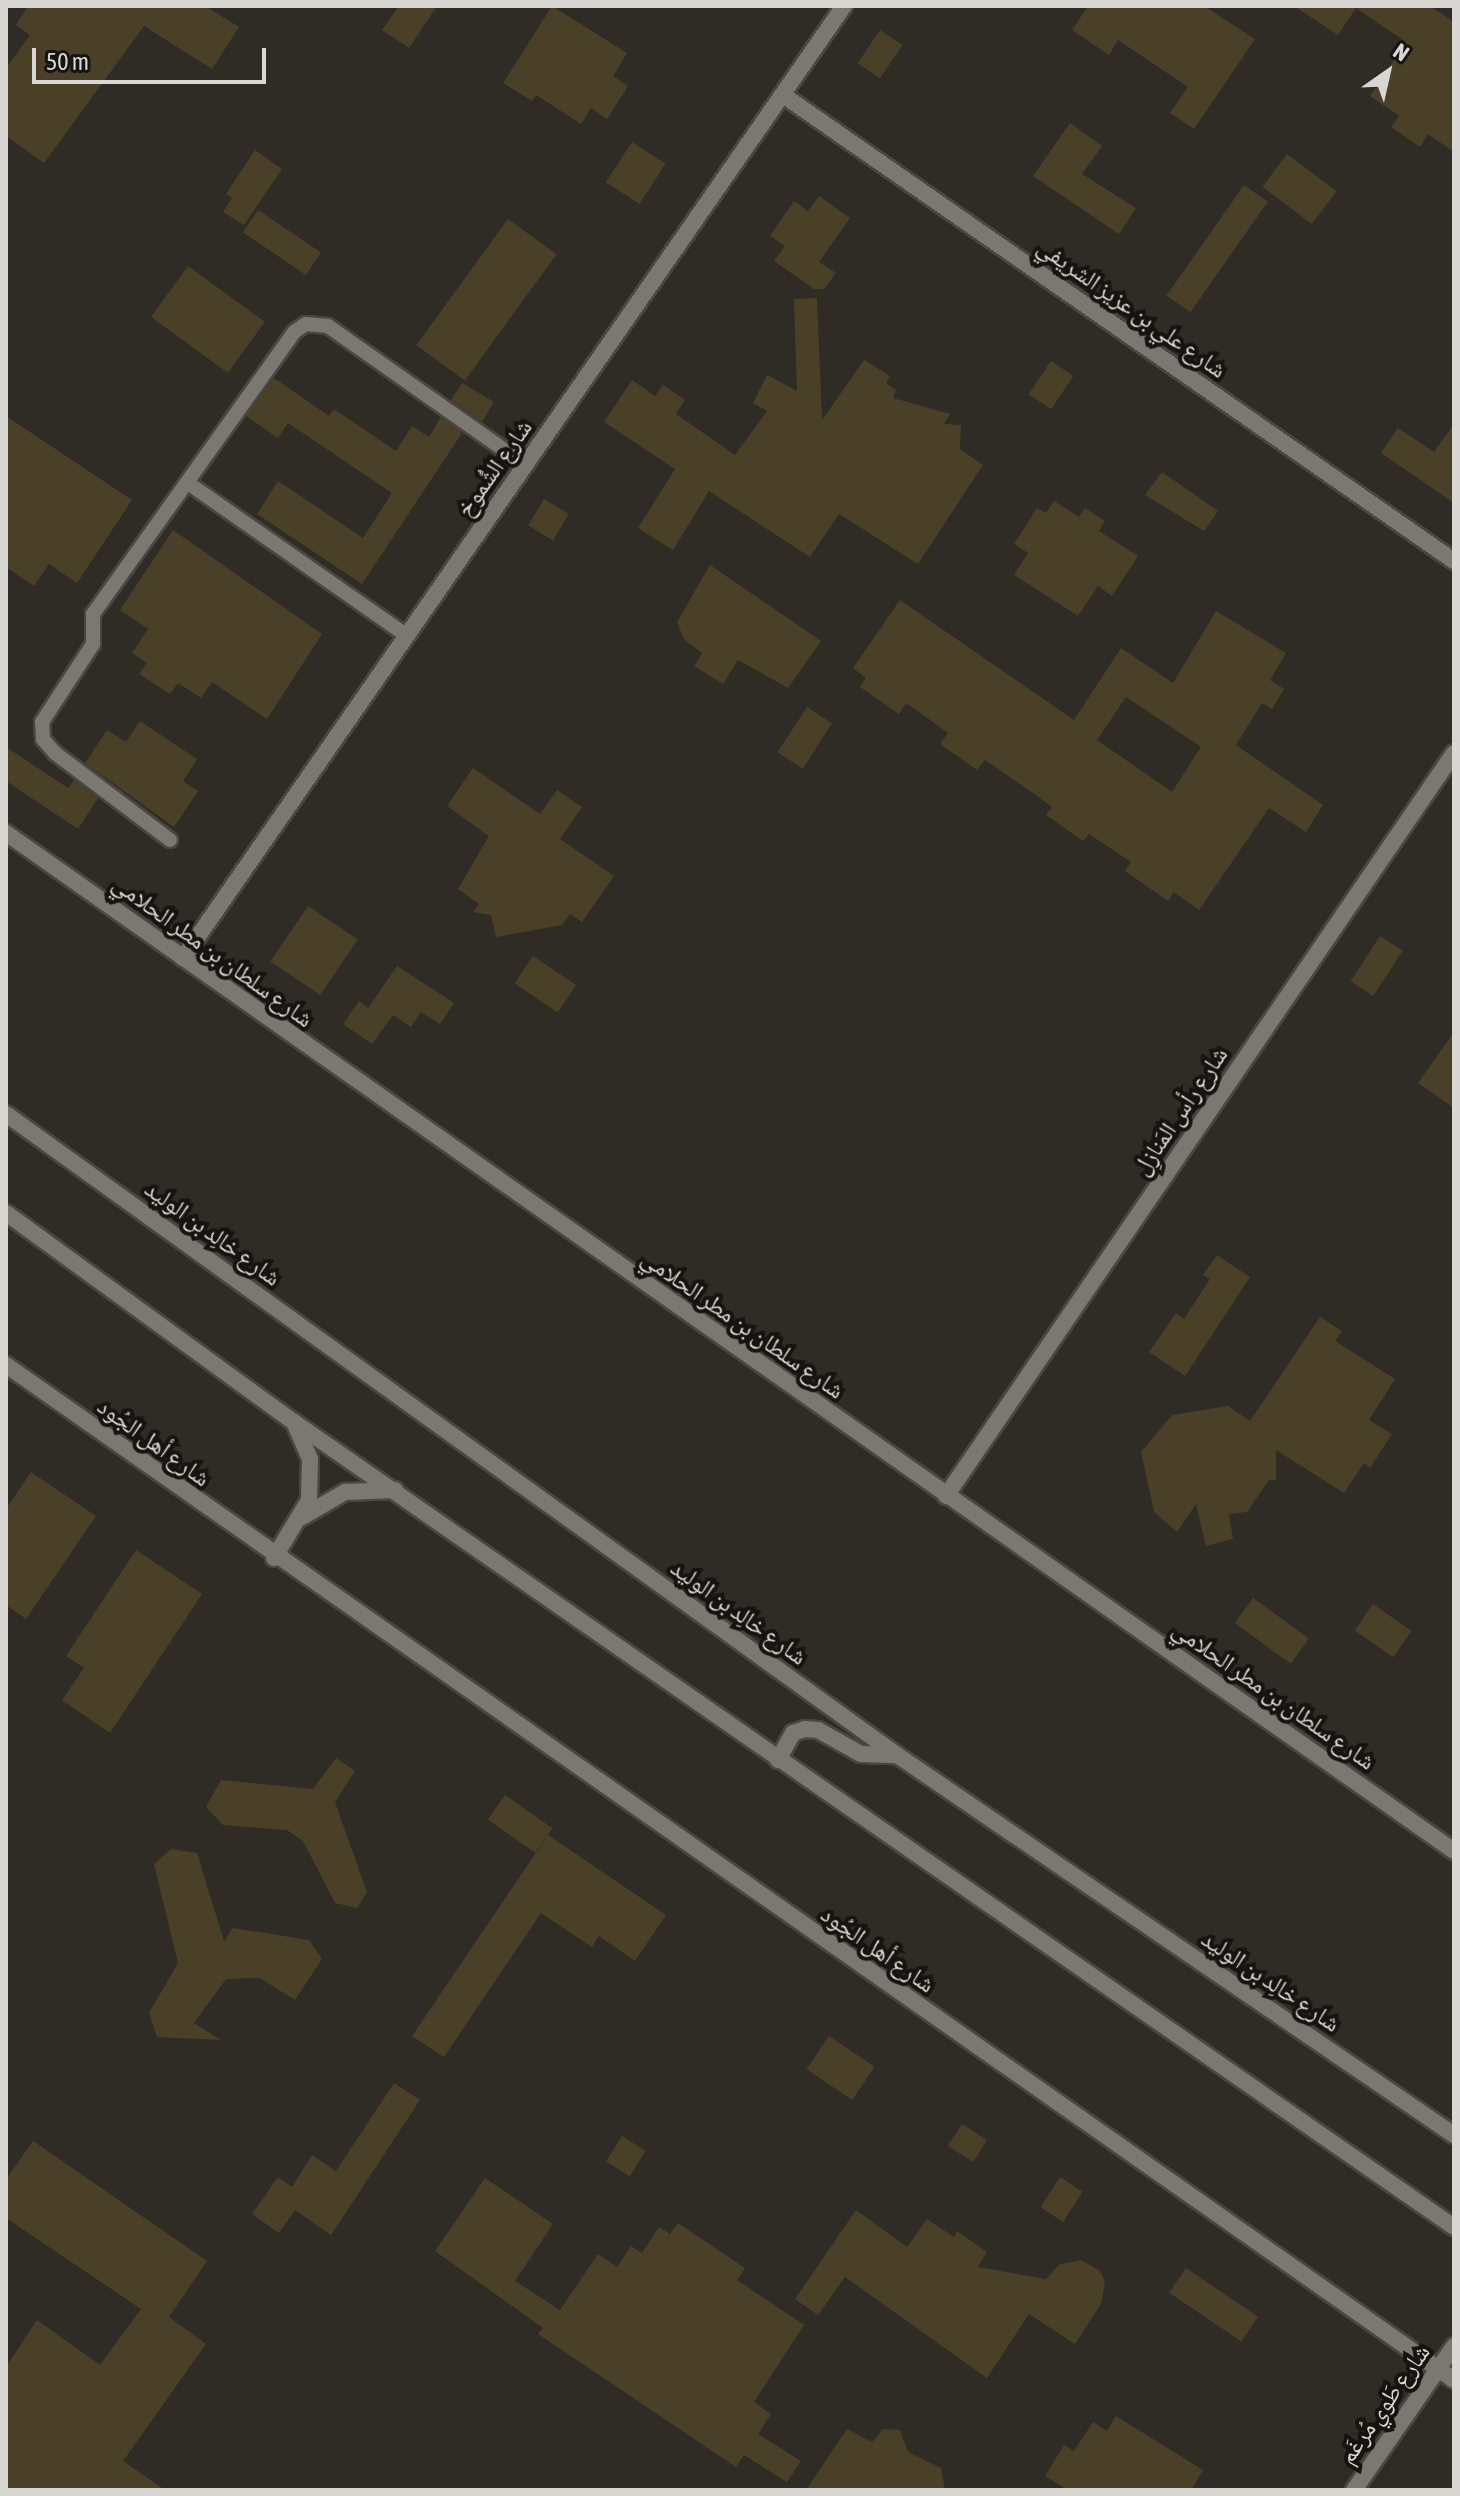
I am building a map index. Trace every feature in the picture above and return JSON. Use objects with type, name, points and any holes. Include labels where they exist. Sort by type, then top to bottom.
[{"type":"street","name":"شارع الشُّموخ","points":[[183,958],[844,6]]},
{"type":"street","name":"شارع علي بن عزيز الشريفي","points":[[783,95],[1454,561]]},
{"type":"street","name":"شارع رأس المَنازِل","points":[[946,1496],[1454,753]]},
{"type":"street","name":"شارع سلطان بن مطر الحلامي","points":[[6,833],[1454,1851]]},
{"type":"street","name":"شارع خالِد بن الوليد","points":[[6,1114],[897,1755],[1454,2135]]},
{"type":"street","points":[[6,1213],[294,1422],[1454,2227]]},
{"type":"street","name":"شارع أهل الجُود","points":[[6,1365],[274,1558],[1454,2380]]},
{"type":"street","points":[[274,1558],[301,1518],[311,1480],[304,1440],[294,1422]]},
{"type":"street","points":[[301,1518],[345,1492],[395,1490]]},
{"type":"street","points":[[778,1760],[793,1733],[805,1729],[818,1730],[861,1754],[897,1755]]},
{"type":"street","name":"شارع طَوي مُرغَم","points":[[1354,2490],[1454,2346]]},
{"type":"lane","points":[[170,840],[55,753],[43,739],[42,722],[93,644],[93,614],[294,332],[312,323],[342,335],[526,465]]},
{"type":"lane","points":[[188,483],[407,636]]},
{"type":"building","points":[[28,6],[205,6],[239,27],[212,69],[144,26],[44,163],[6,136],[6,68],[30,35],[16,25]]},
{"type":"building","points":[[399,6],[437,6],[409,48],[382,30]]},
{"type":"building","points":[[552,6],[627,53],[613,76],[628,86],[607,119],[591,108],[581,124],[536,95],[532,101],[503,83]]},
{"type":"building","points":[[1088,6],[1204,6],[1255,39],[1194,129],[1170,113],[1188,87],[1118,40],[1109,55],[1072,30]]},
{"type":"building","points":[[1294,6],[1430,6],[1454,22],[1454,152],[1428,134],[1420,147],[1391,127],[1399,116],[1370,96],[1406,42],[1356,8],[1338,35]]},
{"type":"building","points":[[880,30],[902,45],[880,78],[858,63]]},
{"type":"building","points":[[1070,123],[1102,146],[1082,174],[1136,208],[1119,234],[1033,176]]},
{"type":"building","points":[[632,142],[666,164],[639,204],[606,182]]},
{"type":"building","points":[[255,150],[282,169],[244,225],[223,212],[232,198],[226,194]]},
{"type":"building","points":[[1287,154],[1337,191],[1312,224],[1262,187]]},
{"type":"building","points":[[1244,185],[1268,202],[1190,312],[1167,296]]},
{"type":"building","points":[[819,196],[850,218],[819,262],[836,273],[824,289],[814,289],[774,261],[785,246],[770,236],[794,201],[808,211]]},
{"type":"building","points":[[258,210],[321,252],[306,275],[243,232]]},
{"type":"building","points":[[508,219],[557,254],[465,380],[416,345]]},
{"type":"building","points":[[188,266],[265,322],[228,373],[151,317]]},
{"type":"building","points":[[817,298],[822,420],[864,360],[890,376],[886,383],[896,390],[893,398],[950,414],[944,424],[961,425],[960,449],[983,465],[918,564],[839,514],[810,557],[709,491],[673,550],[638,528],[675,469],[604,422],[632,380],[655,396],[663,385],[685,400],[676,414],[735,455],[767,411],[753,403],[767,375],[797,391],[794,299]]},
{"type":"building","points":[[1051,361],[1073,376],[1051,409],[1029,394]]},
{"type":"building","points":[[274,378],[329,416],[334,409],[396,451],[412,426],[429,437],[441,417],[462,433],[362,584],[257,514],[278,481],[363,538],[392,493],[288,423],[278,438],[246,416]]},
{"type":"building","points":[[462,383],[494,402],[482,422],[451,400]]},
{"type":"building","points":[[6,416],[132,500],[77,583],[49,564],[34,586],[6,567]]},
{"type":"building","points":[[1454,424],[1454,503],[1381,453],[1398,428],[1434,452]]},
{"type":"building","points":[[1162,472],[1218,511],[1204,531],[1145,495]]},
{"type":"building","points":[[544,499],[569,514],[553,541],[528,526]]},
{"type":"building","points":[[1054,501],[1079,517],[1085,508],[1105,521],[1099,531],[1138,556],[1112,596],[1098,586],[1078,616],[1014,575],[1028,553],[1014,544],[1037,508],[1046,513]]},
{"type":"building","points":[[173,530],[322,634],[267,719],[212,682],[201,698],[178,683],[170,694],[139,674],[147,663],[132,653],[148,629],[120,610]]},
{"type":"building","points":[[710,565],[821,641],[788,688],[738,660],[723,684],[694,666],[702,653],[684,639],[677,622]]},
{"type":"building","points":[[900,600],[1074,720],[1121,648],[1173,683],[1216,611],[1286,653],[1270,680],[1284,689],[1272,709],[1262,703],[1236,745],[1323,805],[1306,832],[1269,808],[1199,910],[1174,892],[1168,901],[1125,871],[1131,862],[1089,834],[1083,841],[1046,815],[1052,807],[1033,793],[985,760],[977,770],[940,744],[948,733],[906,703],[899,714],[860,687],[866,678],[853,668]],"holes":[[[1126,697],[1201,747],[1172,792],[1097,740]]]},
{"type":"building","points":[[807,707],[832,723],[803,769],[778,752]]},
{"type":"building","points":[[140,721],[197,759],[183,781],[198,791],[174,827],[85,763],[107,730],[126,742]]},
{"type":"building","points":[[6,747],[68,788],[74,780],[98,798],[78,829],[6,781]]},
{"type":"building","points":[[473,768],[540,814],[557,790],[582,807],[560,839],[614,876],[582,922],[570,914],[562,925],[496,937],[491,915],[473,912],[479,904],[458,889],[489,836],[447,806]]},
{"type":"building","points":[[308,906],[358,940],[320,995],[271,962]]},
{"type":"building","points":[[1380,936],[1403,951],[1373,996],[1351,981]]},
{"type":"building","points":[[533,956],[576,985],[558,1012],[515,983]]},
{"type":"building","points":[[397,966],[454,1003],[440,1024],[421,1012],[411,1027],[393,1015],[372,1044],[343,1024],[359,1001],[368,1008]]},
{"type":"building","points":[[1454,1032],[1454,1108],[1418,1083]]},
{"type":"building","points":[[1217,1255],[1250,1277],[1185,1376],[1149,1352],[1176,1313],[1184,1319],[1210,1279],[1203,1275]]},
{"type":"building","points":[[1320,1317],[1342,1331],[1335,1341],[1395,1379],[1369,1420],[1392,1434],[1370,1468],[1364,1463],[1344,1493],[1276,1450],[1276,1480],[1269,1480],[1247,1512],[1229,1514],[1233,1539],[1206,1546],[1196,1504],[1177,1532],[1154,1512],[1141,1452],[1172,1415],[1228,1406],[1250,1421]]},
{"type":"building","points":[[31,1472],[96,1516],[26,1619],[6,1605],[6,1509]]},
{"type":"building","points":[[136,1550],[202,1594],[110,1733],[62,1700],[84,1668],[66,1656]]},
{"type":"building","points":[[1253,1598],[1309,1639],[1291,1664],[1235,1623]]},
{"type":"building","points":[[1373,1604],[1412,1631],[1393,1657],[1355,1630]]},
{"type":"building","points":[[336,1758],[355,1771],[335,1802],[367,1892],[357,1908],[335,1903],[303,1841],[287,1830],[223,1825],[206,1807],[221,1780],[313,1789]]},
{"type":"building","points":[[505,1795],[553,1828],[535,1853],[488,1820]]},
{"type":"building","points":[[548,1835],[666,1915],[635,1961],[599,1936],[592,1947],[541,1913],[444,2057],[412,2036]]},
{"type":"building","points":[[171,1849],[197,1853],[224,1941],[233,1928],[309,1940],[322,1959],[295,2000],[260,1978],[226,1979],[194,2023],[221,2040],[157,2037],[149,2013],[178,1963],[154,1864]]},
{"type":"building","points":[[829,2036],[875,2067],[852,2100],[807,2069]]},
{"type":"building","points":[[394,2083],[420,2100],[331,2235],[295,2210],[279,2233],[252,2214],[278,2177],[292,2187],[312,2155],[336,2171]]},
{"type":"building","points":[[962,2124],[987,2140],[973,2162],[948,2146]]},
{"type":"building","points":[[622,2136],[646,2151],[630,2176],[606,2161]]},
{"type":"building","points":[[33,2141],[207,2261],[169,2317],[206,2344],[123,2461],[165,2490],[6,2490],[6,2367],[37,2320],[100,2365],[141,2309],[6,2218],[6,2179]]},
{"type":"building","points":[[1060,2177],[1083,2192],[1063,2222],[1040,2207]]},
{"type":"building","points":[[485,2178],[553,2224],[515,2281],[560,2310],[598,2254],[617,2267],[631,2246],[642,2253],[659,2227],[670,2234],[678,2223],[745,2268],[737,2280],[804,2325],[754,2402],[771,2414],[758,2434],[801,2461],[787,2482],[744,2455],[736,2467],[538,2334],[543,2328],[435,2251]]},
{"type":"building","points":[[856,2210],[907,2247],[927,2219],[954,2237],[957,2231],[987,2252],[978,2267],[1046,2279],[1060,2264],[1081,2260],[1100,2271],[1105,2282],[1101,2304],[1075,2344],[1029,2314],[987,2378],[845,2277],[818,2315],[795,2299]]},
{"type":"building","points":[[1186,2268],[1258,2317],[1241,2342],[1169,2293]]},
{"type":"building","points":[[1116,2416],[1203,2470],[1191,2490],[1068,2490],[1045,2476],[1064,2445],[1074,2451],[1093,2422],[1107,2431]]},
{"type":"building","points":[[847,2429],[872,2442],[883,2429],[900,2430],[908,2452],[941,2468],[945,2490],[806,2490]]}]
